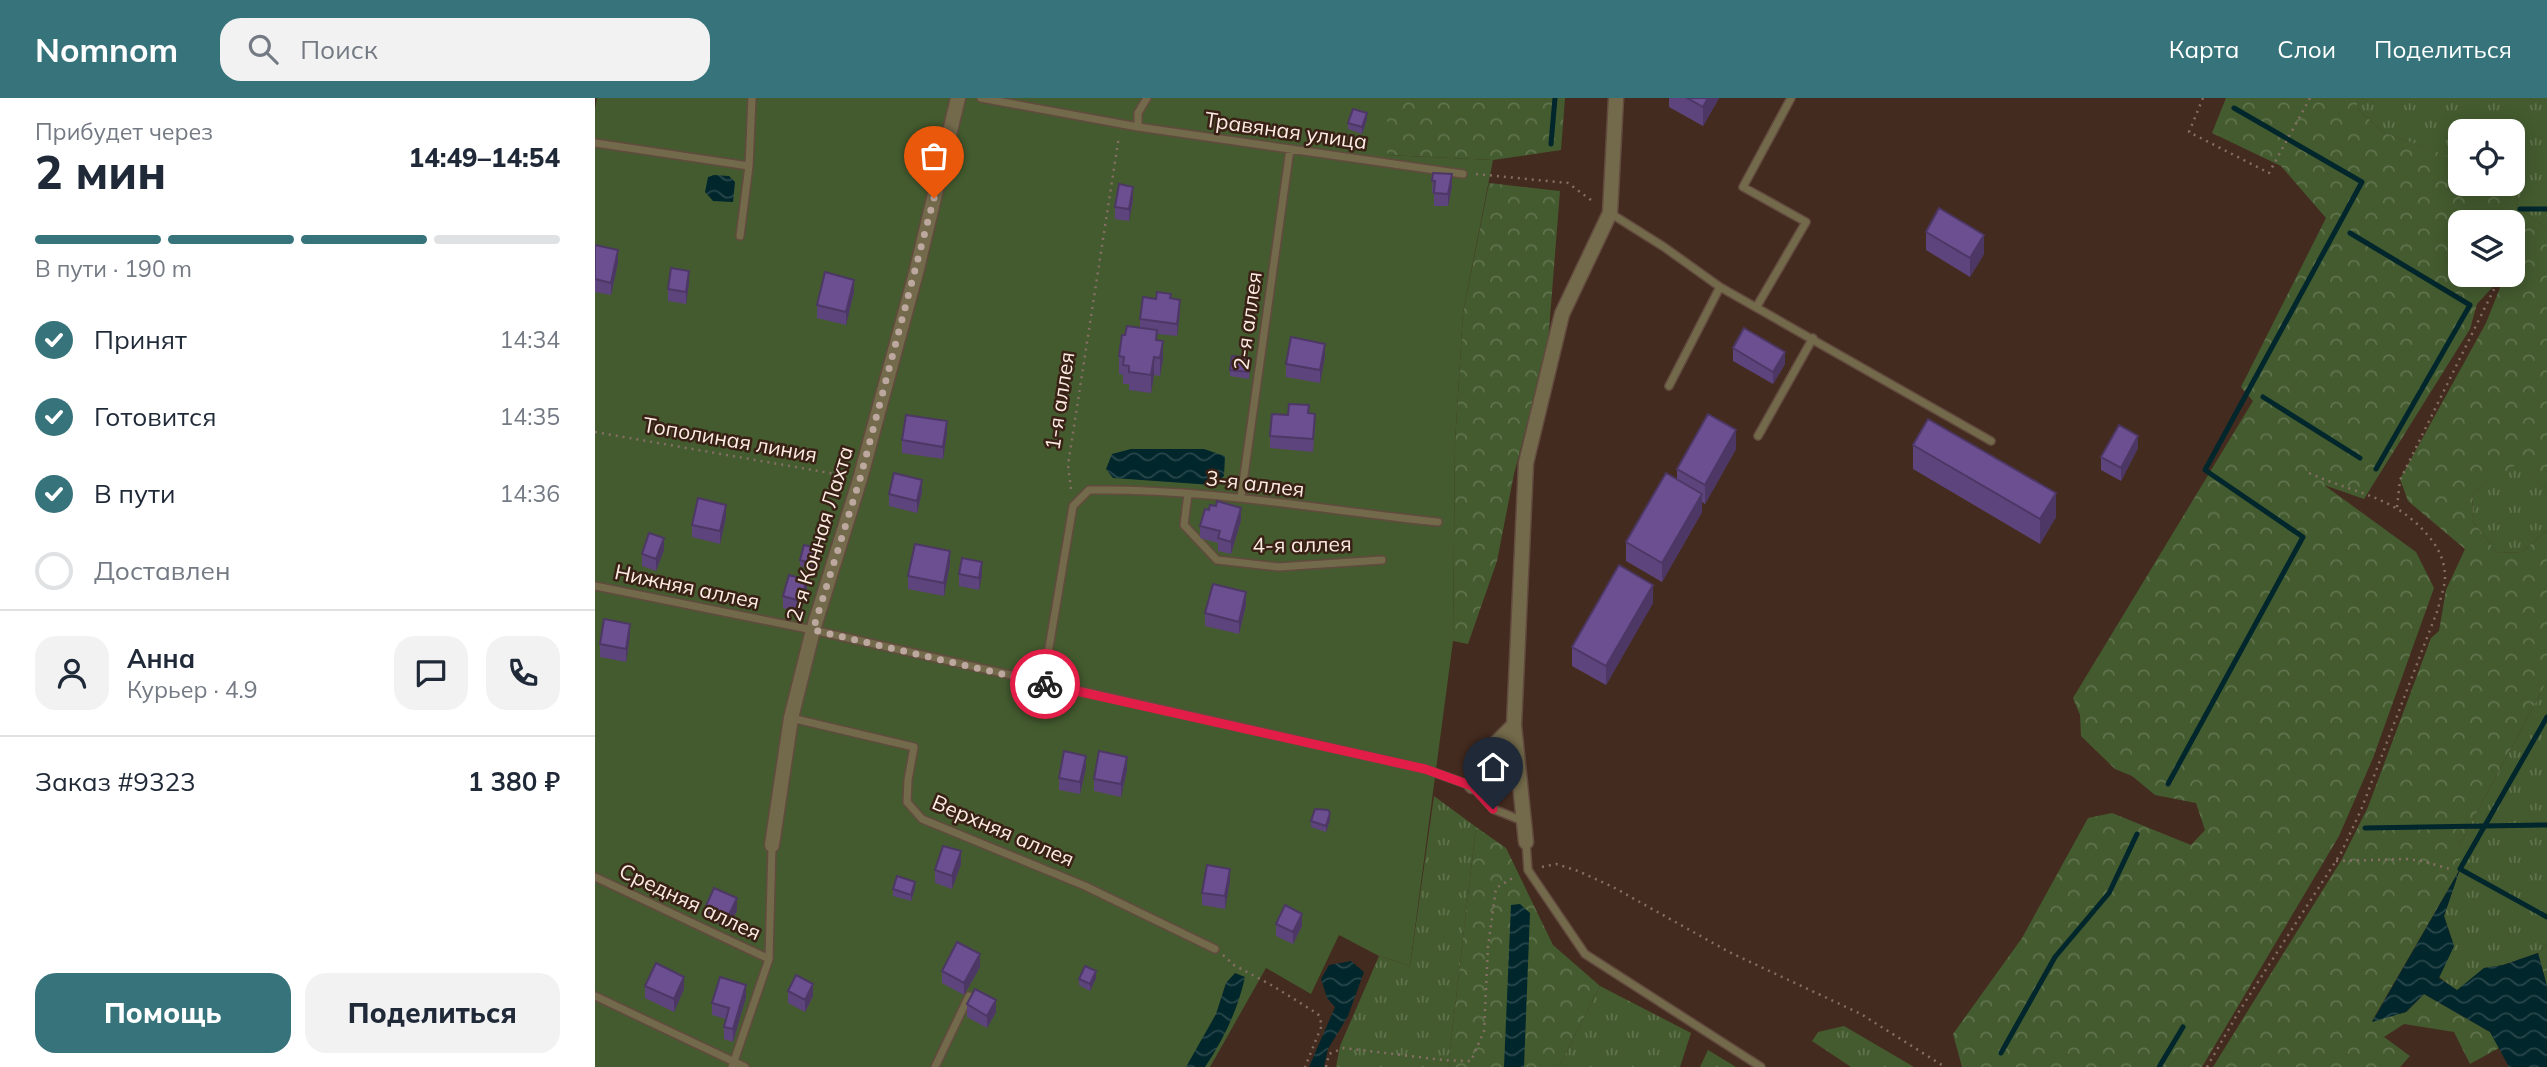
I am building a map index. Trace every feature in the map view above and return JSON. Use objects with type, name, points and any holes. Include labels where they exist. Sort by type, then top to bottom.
[{"type":"street","name":"2-я Конная Лахта","points":[[772,845],[791,718],[813,630],[860,479],[916,273],[958,98]]},
{"type":"street","points":[[1526,842],[1514,725],[1526,463],[1562,314],[1609,213],[1616,98]]},
{"type":"street","points":[[1472,786],[1494,745],[1514,725]]},
{"type":"lane","points":[[740,236],[749,166],[752,98]]},
{"type":"lane","name":"Травяная улица","points":[[981,98],[1138,127],[1463,174]]},
{"type":"lane","points":[[1138,127],[1138,113],[1147,98]]},
{"type":"lane","points":[[1758,306],[1806,222],[1743,187],[1791,98]]},
{"type":"lane","points":[[595,144],[749,166]]},
{"type":"lane","name":"2-я аллея","points":[[1241,497],[1290,149]]},
{"type":"lane","points":[[1609,213],[1664,247],[1720,287],[1758,306],[1991,441]]},
{"type":"lane","points":[[1669,386],[1720,287]]},
{"type":"lane","points":[[1759,436],[1813,338]]},
{"type":"lane","name":"3-я аллея","points":[[1073,506],[1089,490],[1125,489],[1241,497],[1325,510],[1438,522]]},
{"type":"lane","name":"4-я аллея","points":[[1188,494],[1184,525],[1217,560],[1278,567],[1382,560]]},
{"type":"lane","points":[[1042,683],[1073,506]]},
{"type":"lane","name":"Нижняя аллея","points":[[595,586],[813,630],[1425,769],[1472,786]]},
{"type":"lane","name":"Верхняя аллея","points":[[791,718],[914,747],[908,780],[908,802],[922,818],[1085,886],[1215,949]]},
{"type":"lane","points":[[1472,786],[1493,809],[1524,821]]},
{"type":"lane","points":[[1526,842],[1528,870],[1584,954],[1761,1067]]},
{"type":"lane","name":"2-я Конная Лахта","points":[[734,1065],[769,959],[772,845]]},
{"type":"lane","name":"Средняя аллея","points":[[595,877],[769,959]]},
{"type":"lane","points":[[595,996],[734,1065],[745,1067]]},
{"type":"lane","points":[[935,1067],[969,996]]},
{"type":"path","points":[[2203,98],[2189,132],[2269,173],[2310,98]]},
{"type":"path","name":"1-я аллея","points":[[1073,506],[1068,465],[1121,124]]},
{"type":"path","points":[[1463,174],[1500,175],[1568,183],[1609,213]]},
{"type":"path","points":[[2397,507],[2400,480],[2495,287]]},
{"type":"path","name":"Тополиная линия","points":[[595,432],[860,479]]},
{"type":"path","points":[[2207,1067],[2238,1013],[2336,861],[2361,810],[2438,609],[2445,576],[2440,550],[2412,517],[2382,499],[2309,473]]},
{"type":"path","points":[[2336,861],[2406,859],[2450,869]]},
{"type":"path","points":[[1326,1067],[1329,1055],[1344,1048],[1471,1061],[1484,1031],[1488,947],[1496,888],[1528,870],[1556,864],[1579,871],[1613,887],[1729,952],[1861,1014],[1945,1067]]},
{"type":"path","points":[[1215,949],[1234,965],[1318,1014],[1321,1025],[1305,1067]]},
{"type":"green space","points":[[597,98],[1387,98],[1387,155],[1493,160],[1463,313],[1455,443],[1453,641],[1410,966],[1379,956],[1339,935],[1311,994],[1266,968],[1210,1067],[595,1067]]},
{"type":"green space","points":[[1387,98],[1565,98],[1561,150],[1493,160],[1387,155]]},
{"type":"green space","points":[[2226,98],[2357,98],[2357,108],[2383,132],[2448,156],[2448,196],[2518,197],[2516,207],[2520,210],[2448,210],[2448,287],[2493,287],[2477,304],[2470,329],[2364,499],[2324,485],[2416,552],[2434,588],[2373,758],[2339,836],[2202,1067],[1962,1067],[1953,1034],[2022,938],[2088,818],[2112,813],[2191,845],[2205,830],[2196,803],[2155,795],[2132,776],[2115,769],[2081,736],[2080,715],[2073,698],[2253,401],[2241,387],[2326,218],[2281,166],[2212,133]]},
{"type":"green space","points":[[2357,98],[2547,98],[2547,228],[2525,213],[2525,210],[2516,207],[2518,197],[2515,196],[2525,196],[2525,119],[2448,119],[2448,160],[2447,156],[2383,132],[2357,108]]},
{"type":"green space","points":[[1489,183],[1560,191],[1548,343],[1514,474],[1497,561],[1468,644],[1453,641],[1455,443],[1463,313]]},
{"type":"green space","points":[[2525,213],[2547,228],[2547,489],[2517,464],[2473,492],[2472,520],[2497,553],[2522,552],[2547,530],[2547,681],[2460,844],[2460,869],[2372,1021],[2406,1012],[2424,994],[2490,1032],[2499,1048],[2470,1064],[2454,1032],[2404,1024],[2384,1037],[2410,1056],[2400,1067],[2213,1067],[2342,859],[2368,807],[2431,638],[2439,631],[2446,590],[2465,549],[2408,501],[2400,479],[2486,323],[2500,287],[2525,287]]},
{"type":"green space","points":[[2517,463],[2547,489],[2547,530],[2522,552],[2497,553],[2472,520],[2473,492]]},
{"type":"green space","points":[[2547,681],[2547,944],[2538,953],[2503,965],[2484,968],[2457,991],[2439,977],[2454,946],[2444,916],[2460,869],[2460,844]]},
{"type":"green space","points":[[1434,796],[1476,827],[1448,1067],[1336,1067],[1340,1046],[1379,956],[1410,966]]},
{"type":"green space","points":[[1476,827],[1506,848],[1553,945],[1600,986],[1559,1067],[1448,1067]]},
{"type":"green space","points":[[2547,944],[2547,986],[2538,953]]},
{"type":"green space","points":[[1600,986],[1691,1033],[1680,1067],[1559,1067]]},
{"type":"green space","points":[[1844,1026],[1914,1067],[1851,1067],[1812,1041],[1818,1032]]},
{"type":"green space","points":[[1708,1050],[1736,1067],[1700,1067]]},
{"type":"water","points":[[729,176],[735,182],[733,202],[713,201],[705,192],[708,177]]},
{"type":"water","points":[[1131,449],[1204,449],[1225,456],[1224,476],[1212,485],[1113,478],[1106,469],[1112,454]]},
{"type":"water","points":[[2460,869],[2444,916],[2454,946],[2439,978],[2457,990],[2484,968],[2503,965],[2538,953],[2547,986],[2547,1067],[2509,1067],[2490,1032],[2424,994],[2406,1012],[2372,1022]]},
{"type":"water","points":[[1520,904],[1530,913],[1524,1067],[1504,1067],[1511,905]]},
{"type":"water","points":[[1351,961],[1364,972],[1348,1016],[1328,1049],[1324,1067],[1309,1067],[1335,1007],[1327,998],[1321,979],[1329,965]]},
{"type":"water","points":[[1235,973],[1245,977],[1224,1035],[1205,1067],[1186,1067],[1216,1014],[1226,983]]},
{"type":"building","points":[[1687,98],[1708,98],[1703,107]]},
{"type":"building","points":[[1353,109],[1367,113],[1362,127],[1348,123]]},
{"type":"building","points":[[1433,173],[1452,174],[1448,194],[1434,193]]},
{"type":"building","points":[[1119,184],[1133,187],[1129,209],[1115,207]]},
{"type":"building","points":[[1939,208],[1984,235],[1970,258],[1926,232]]},
{"type":"building","points":[[595,245],[618,250],[611,283],[595,279]]},
{"type":"building","points":[[671,268],[689,271],[686,292],[668,289]]},
{"type":"building","points":[[825,272],[854,280],[846,312],[817,305]]},
{"type":"building","points":[[1157,292],[1171,294],[1170,298],[1180,300],[1177,324],[1140,319],[1143,297],[1156,299]]},
{"type":"building","points":[[1127,326],[1157,330],[1156,340],[1163,341],[1160,358],[1154,357],[1151,375],[1129,372],[1129,366],[1123,365],[1124,357],[1119,356],[1122,335],[1125,335]]},
{"type":"building","points":[[1744,328],[1785,352],[1773,372],[1733,348]]},
{"type":"building","points":[[1291,337],[1325,344],[1320,370],[1286,364]]},
{"type":"building","points":[[1232,356],[1250,358],[1249,372],[1230,370]]},
{"type":"building","points":[[1289,404],[1309,405],[1308,413],[1315,414],[1313,439],[1270,436],[1272,414],[1288,415]]},
{"type":"building","points":[[1708,414],[1736,430],[1705,485],[1677,469]]},
{"type":"building","points":[[906,415],[947,421],[943,447],[902,440]]},
{"type":"building","points":[[1928,419],[2056,493],[2040,519],[1913,445]]},
{"type":"building","points":[[2119,425],[2138,436],[2121,468],[2101,457]]},
{"type":"building","points":[[894,473],[922,480],[917,501],[889,494]]},
{"type":"building","points":[[1666,473],[1702,494],[1662,563],[1626,542]]},
{"type":"building","points":[[698,498],[726,505],[720,531],[692,525]]},
{"type":"building","points":[[1217,501],[1241,508],[1231,542],[1218,538],[1220,531],[1200,526],[1205,509],[1209,510],[1210,505],[1216,506]]},
{"type":"building","points":[[649,533],[664,538],[656,559],[642,554]]},
{"type":"building","points":[[915,544],[950,551],[944,583],[908,576]]},
{"type":"building","points":[[804,545],[817,548],[813,564],[800,560]]},
{"type":"building","points":[[962,558],[982,562],[979,578],[959,574]]},
{"type":"building","points":[[1619,565],[1653,585],[1606,666],[1572,647]]},
{"type":"building","points":[[789,575],[807,580],[800,601],[783,596]]},
{"type":"building","points":[[1213,584],[1246,592],[1239,622],[1205,613]]},
{"type":"building","points":[[604,619],[630,624],[626,649],[600,644]]},
{"type":"building","points":[[1064,751],[1086,756],[1080,782],[1059,778]]},
{"type":"building","points":[[1099,751],[1127,757],[1121,784],[1094,779]]},
{"type":"building","points":[[1315,809],[1328,810],[1330,813],[1326,826],[1311,821]]},
{"type":"building","points":[[943,846],[961,851],[952,876],[935,870]]},
{"type":"building","points":[[1207,865],[1230,869],[1225,896],[1202,893]]},
{"type":"building","points":[[897,876],[915,882],[911,895],[893,889]]},
{"type":"building","points":[[714,888],[737,898],[729,915],[706,906]]},
{"type":"building","points":[[1285,905],[1302,914],[1293,932],[1276,924]]},
{"type":"building","points":[[957,942],[980,954],[964,983],[942,971]]},
{"type":"building","points":[[656,963],[684,977],[674,999],[645,986]]},
{"type":"building","points":[[1085,966],[1096,971],[1090,984],[1079,979]]},
{"type":"building","points":[[796,975],[813,984],[805,1000],[788,991]]},
{"type":"building","points":[[720,977],[746,985],[733,1029],[724,1027],[729,1008],[712,1003]]},
{"type":"building","points":[[975,989],[996,1000],[987,1016],[967,1004]]},
{"type":"waterway","points":[[1551,144],[1555,98]]},
{"type":"waterway","points":[[2168,784],[2303,537],[2205,470],[2362,182],[2234,108]]},
{"type":"waterway","points":[[2520,209],[2547,209]]},
{"type":"waterway","points":[[2350,233],[2470,305],[2376,469]]},
{"type":"waterway","points":[[2263,397],[2360,458]]},
{"type":"waterway","points":[[2547,717],[2460,869],[2547,917]]},
{"type":"waterway","points":[[2365,828],[2547,825]]},
{"type":"waterway","points":[[2001,1053],[2055,957],[2109,893],[2137,834]]},
{"type":"waterway","points":[[2159,1067],[2183,1027]]},
{"type":"way so far","points":[[934,198],[860,479],[813,630],[1045,684]]},
{"type":"route","points":[[1045,684],[1425,769],[1472,786],[1493,809]]}]
